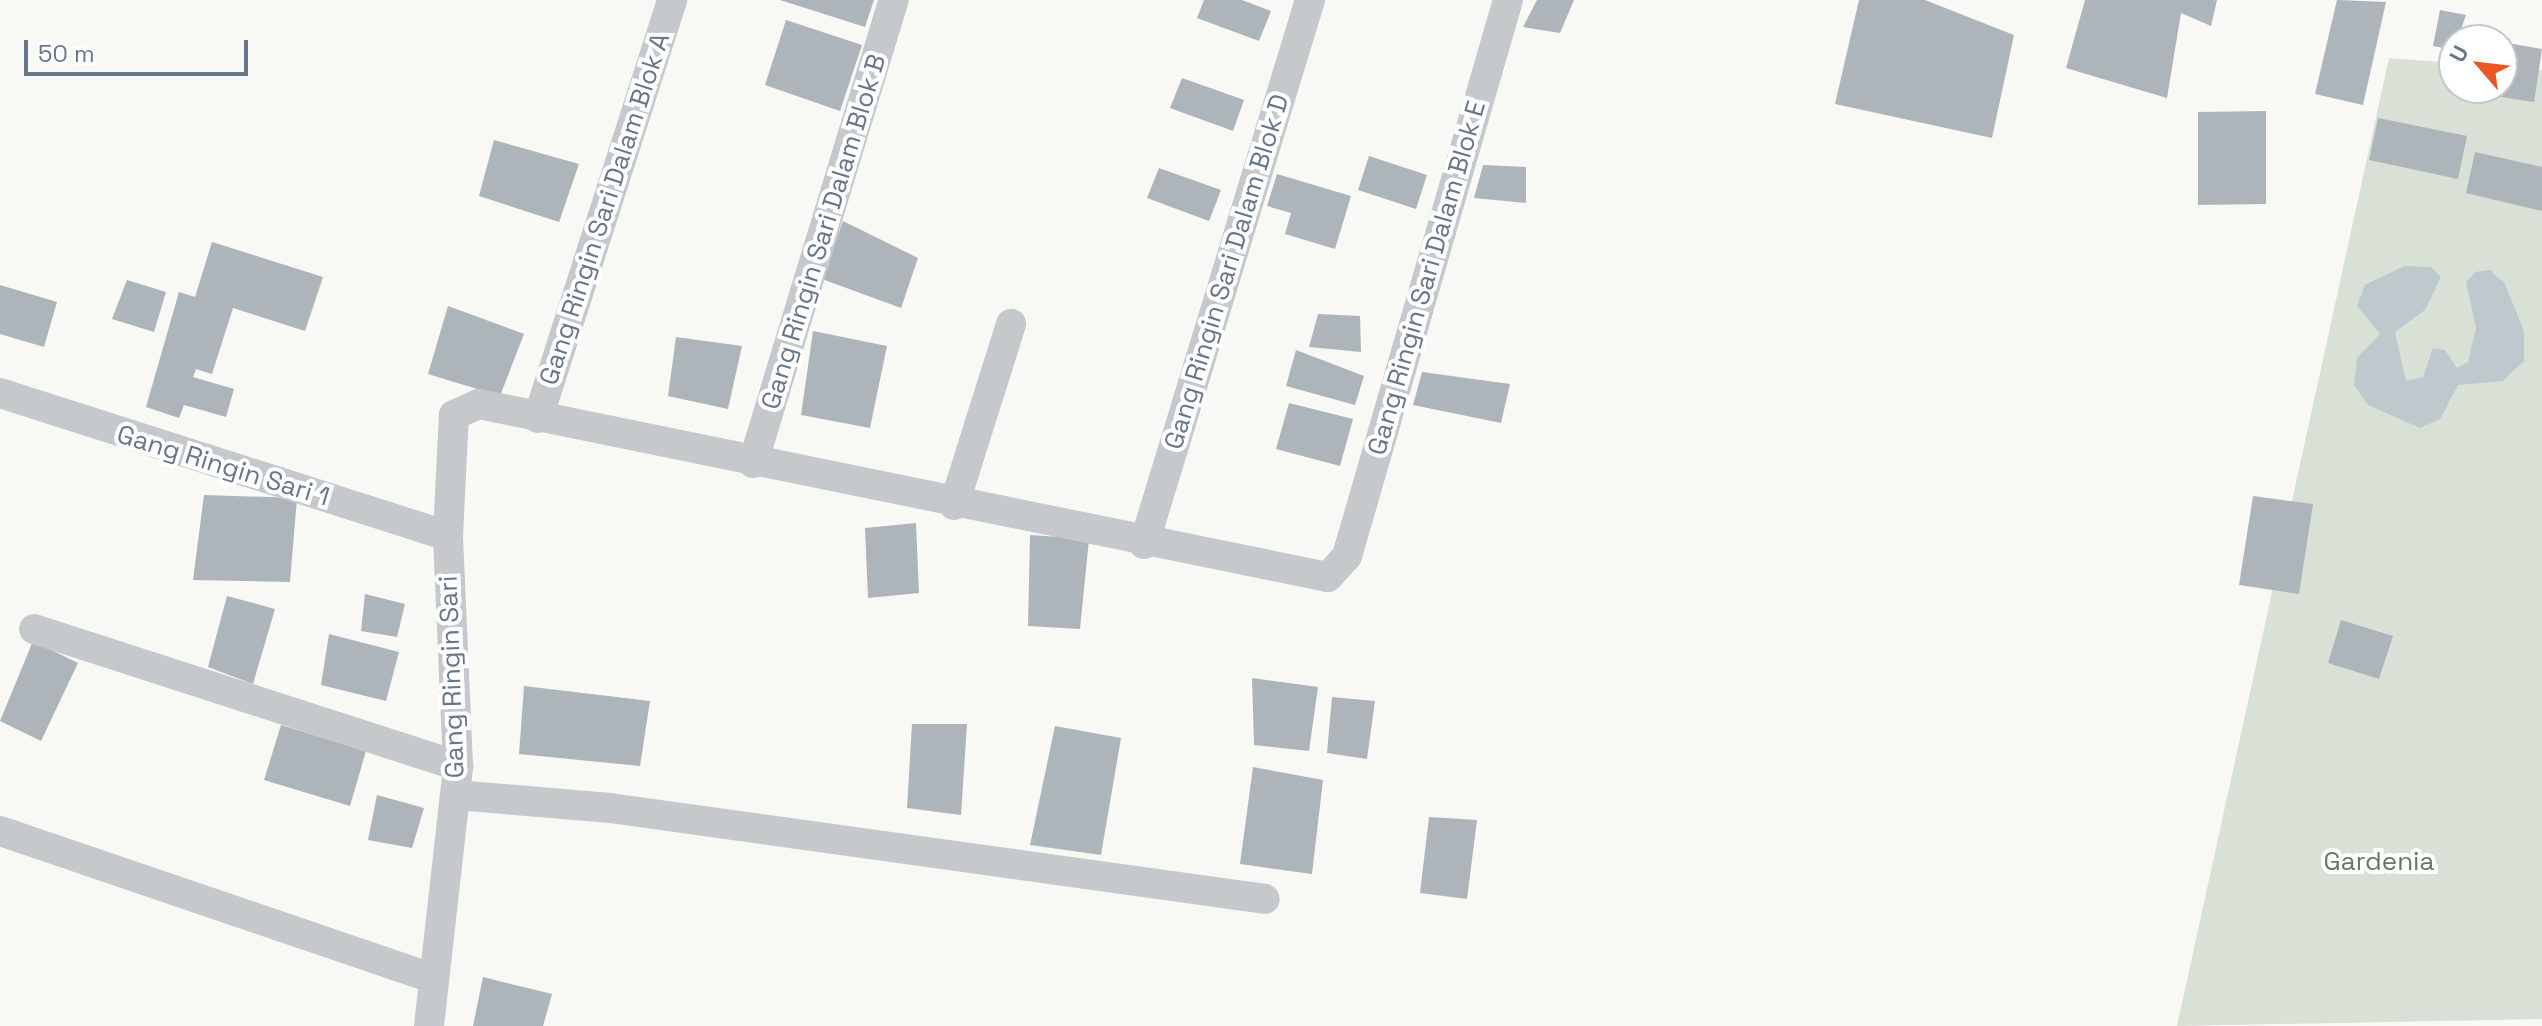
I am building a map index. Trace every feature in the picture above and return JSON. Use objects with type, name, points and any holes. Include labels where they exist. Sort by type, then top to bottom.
[{"type":"street","name":"Gang Ringin Sari Dalam Blok A","points":[[538,418],[672,0]]},
{"type":"street","name":"Gang Ringin Sari Dalam Blok B","points":[[753,463],[894,0]]},
{"type":"street","name":"Gang Ringin Sari Dalam Blok D","points":[[1144,544],[1310,0]]},
{"type":"street","name":"Gang Ringin Sari Dalam Blok E","points":[[1144,544],[1328,577],[1347,556],[1508,0]]},
{"type":"street","points":[[954,505],[1011,324]]},
{"type":"street","name":"Gang Ringin Sari 1","points":[[0,393],[448,536]]},
{"type":"street","name":"Gang Ringin Sari","points":[[429,1026],[448,770],[451,420],[479,404],[538,418]]},
{"type":"street","points":[[538,418],[1144,544]]},
{"type":"street","points":[[34,629],[448,770],[610,808],[1265,899]]},
{"type":"street","points":[[0,831],[431,978]]},
{"type":"green space","name":"Gardenia","points":[[2389,58],[2438,62],[2438,104],[2518,104],[2518,68],[2542,70],[2542,1019],[2177,1026]]},
{"type":"shaded area","points":[[2404,266],[2431,267],[2441,277],[2425,310],[2395,332],[2406,381],[2423,377],[2433,348],[2445,350],[2457,368],[2468,362],[2476,328],[2466,282],[2475,272],[2490,270],[2505,284],[2524,331],[2524,361],[2503,381],[2458,385],[2440,419],[2420,428],[2368,405],[2354,385],[2357,358],[2380,334],[2357,306],[2365,285]]},
{"type":"building","points":[[780,0],[874,0],[865,27]]},
{"type":"building","points":[[1204,0],[1242,0],[1271,11],[1259,41],[1197,18]]},
{"type":"building","points":[[1537,0],[1574,0],[1560,33],[1523,27]]},
{"type":"building","points":[[1859,0],[1925,0],[2014,35],[1992,138],[1835,104]]},
{"type":"building","points":[[2085,0],[2217,0],[2211,26],[2181,13],[2167,98],[2066,68]]},
{"type":"building","points":[[2337,0],[2386,2],[2363,105],[2315,94]]},
{"type":"building","points":[[2440,10],[2466,15],[2463,24],[2438,24],[2438,47],[2433,46]]},
{"type":"building","points":[[786,20],[862,45],[840,111],[765,85]]},
{"type":"building","points":[[2518,45],[2542,49],[2534,102],[2518,100]]},
{"type":"building","points":[[1182,78],[1244,100],[1233,131],[1170,108]]},
{"type":"building","points":[[2266,111],[2266,204],[2198,205],[2198,112]]},
{"type":"building","points":[[2378,118],[2467,136],[2458,179],[2369,160]]},
{"type":"building","points":[[494,140],[579,164],[559,222],[479,196]]},
{"type":"building","points":[[2475,152],[2542,167],[2542,211],[2466,193]]},
{"type":"building","points":[[1369,156],[1427,175],[1416,209],[1358,190]]},
{"type":"building","points":[[1483,165],[1526,167],[1526,203],[1474,198]]},
{"type":"building","points":[[1159,168],[1221,190],[1209,221],[1147,198]]},
{"type":"building","points":[[1277,174],[1351,196],[1335,249],[1285,234],[1291,213],[1267,206]]},
{"type":"building","points":[[843,221],[918,258],[901,308],[822,279]]},
{"type":"building","points":[[212,242],[323,277],[305,331],[233,308],[212,374],[196,369],[193,377],[234,389],[226,417],[184,405],[179,418],[146,407],[179,292],[195,297]]},
{"type":"building","points":[[127,280],[166,292],[154,332],[112,319]]},
{"type":"building","points":[[0,285],[57,302],[44,347],[0,334]]},
{"type":"building","points":[[448,306],[524,334],[500,396],[428,374]]},
{"type":"building","points":[[1318,314],[1360,316],[1361,352],[1309,347]]},
{"type":"building","points":[[813,331],[887,346],[870,428],[801,415]]},
{"type":"building","points":[[676,337],[742,346],[728,409],[668,396]]},
{"type":"building","points":[[1296,350],[1364,376],[1355,405],[1286,386]]},
{"type":"building","points":[[1422,372],[1510,384],[1501,423],[1413,405]]},
{"type":"building","points":[[1289,403],[1353,419],[1340,466],[1276,449]]},
{"type":"building","points":[[204,495],[297,498],[290,582],[193,580]]},
{"type":"building","points":[[2253,496],[2313,504],[2299,594],[2239,585]]},
{"type":"building","points":[[916,523],[919,593],[868,598],[865,528]]},
{"type":"building","points":[[1030,535],[1089,539],[1080,629],[1028,626]]},
{"type":"building","points":[[365,594],[405,604],[397,637],[361,631]]},
{"type":"building","points":[[227,596],[275,609],[253,684],[208,667]]},
{"type":"building","points":[[2341,620],[2393,636],[2379,679],[2328,663]]},
{"type":"building","points":[[329,634],[399,652],[386,701],[321,685]]},
{"type":"building","points":[[33,641],[78,663],[41,741],[0,721]]},
{"type":"building","points":[[1252,678],[1318,687],[1309,751],[1254,745]]},
{"type":"building","points":[[524,686],[650,701],[640,766],[519,754]]},
{"type":"building","points":[[1332,697],[1375,701],[1367,759],[1327,753]]},
{"type":"building","points":[[912,724],[967,724],[961,815],[907,808]]},
{"type":"building","points":[[281,725],[366,751],[350,806],[264,780]]},
{"type":"building","points":[[1055,726],[1121,738],[1101,855],[1030,845]]},
{"type":"building","points":[[1253,767],[1323,780],[1312,874],[1240,864]]},
{"type":"building","points":[[377,795],[424,808],[412,848],[368,840]]},
{"type":"building","points":[[1429,817],[1477,820],[1467,899],[1420,893]]},
{"type":"building","points":[[483,977],[552,994],[543,1026],[473,1026]]}]
